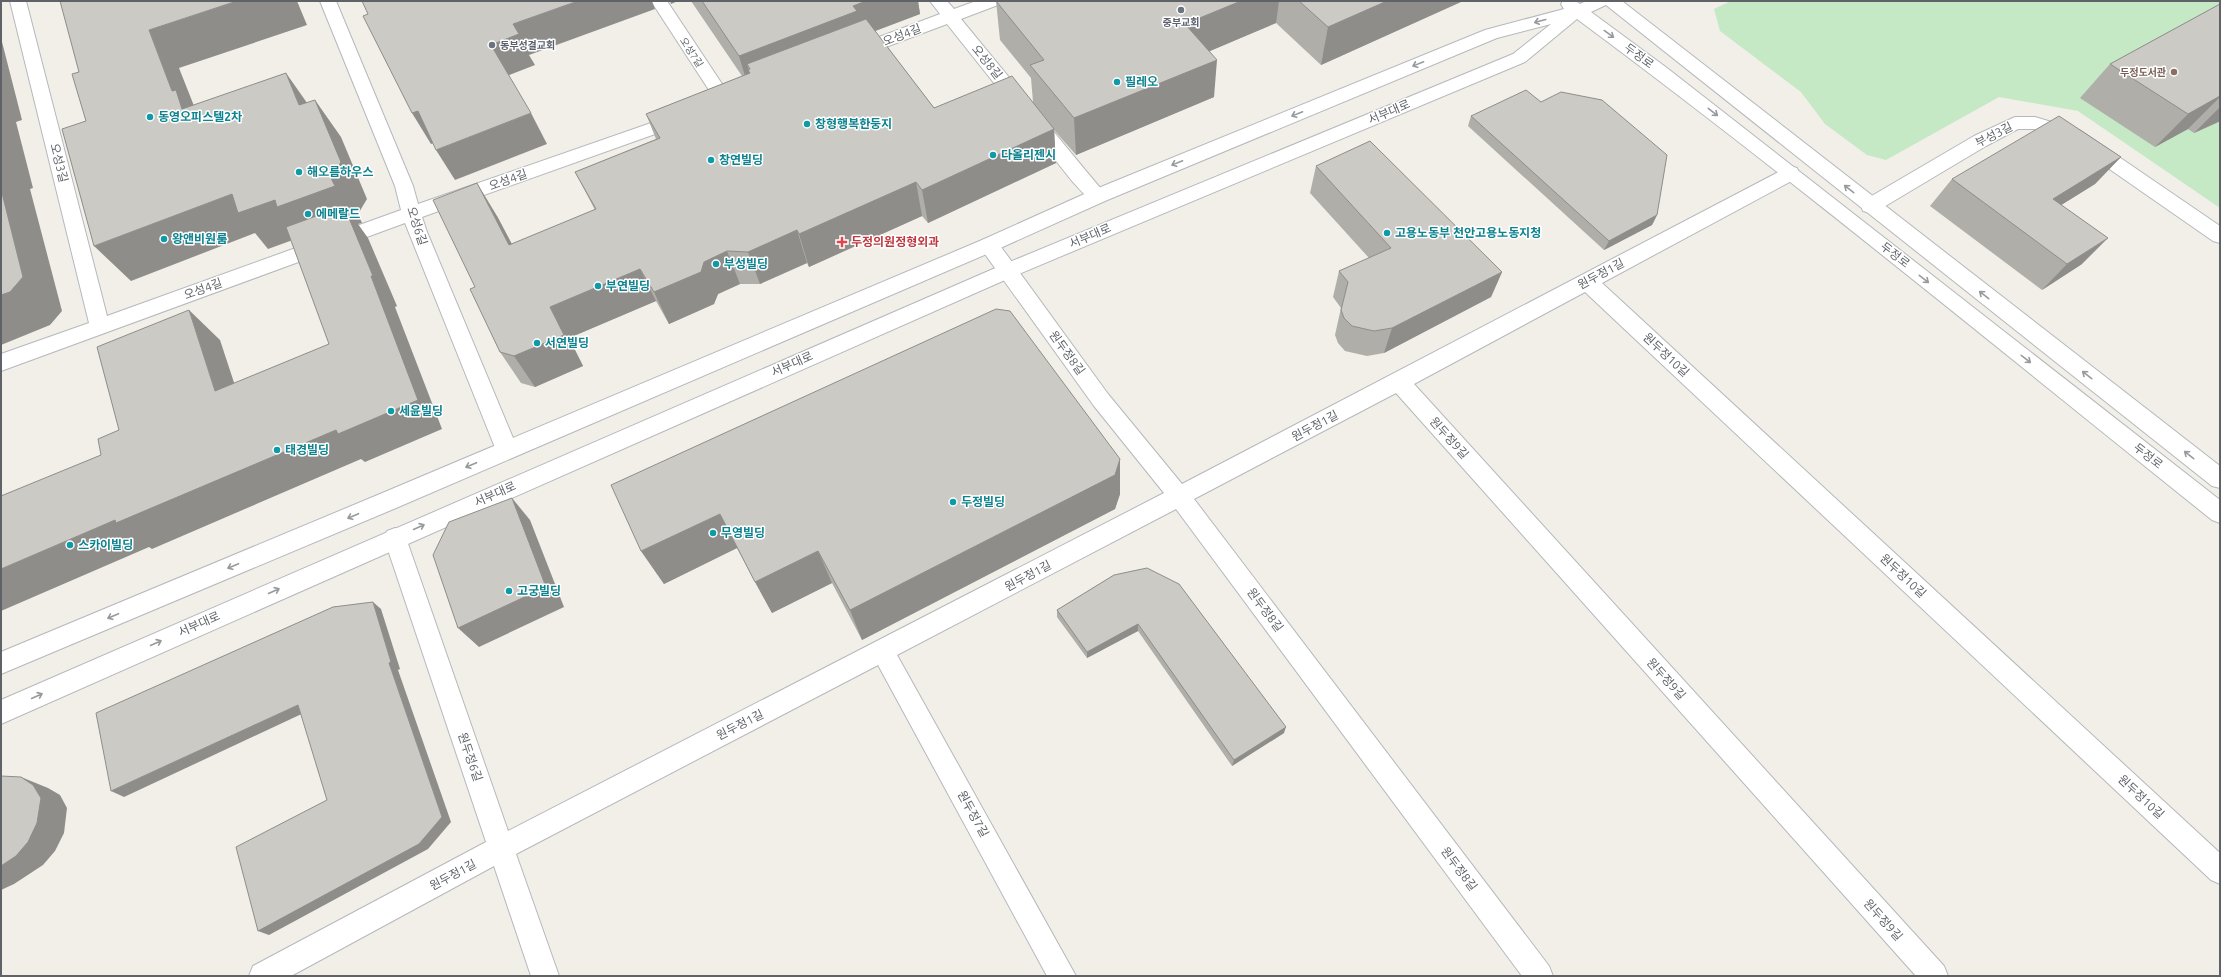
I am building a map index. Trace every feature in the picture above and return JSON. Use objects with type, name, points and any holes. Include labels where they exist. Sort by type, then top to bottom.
[{"type":"street","name":"오성3길","points":[[18,1],[100,326]]},
{"type":"street","name":"오성6길","points":[[328,1],[404,186],[417,232],[507,450]]},
{"type":"street","name":"오성7길","points":[[659,1],[718,105]]},
{"type":"street","name":"오성8길","points":[[938,1],[1079,176],[1098,196]]},
{"type":"street","name":"오성4길","points":[[842,58],[992,1]]},
{"type":"street","name":"서부대로","points":[[1,663],[990,245],[1098,196],[1491,34],[1572,6],[1601,1]]},
{"type":"street","name":"두정로","points":[[1611,1],[1870,206],[2220,478]]},
{"type":"street","name":"서부대로","points":[[1,712],[1007,271],[1519,58],[1572,6]]},
{"type":"street","name":"두정로","points":[[1572,6],[1661,72],[1790,172],[2220,513]]},
{"type":"street","name":"오성4길","points":[[1,363],[412,213],[718,105]]},
{"type":"street","name":"부성3길","points":[[1870,206],[2015,123],[2035,123],[2053,127],[2075,136],[2220,236]]},
{"type":"street","name":"원두정1길","points":[[263,976],[502,848],[883,652],[1399,382],[1790,172]]},
{"type":"street","name":"원두정8길","points":[[990,245],[1007,271],[1101,400],[1180,497],[1538,976]]},
{"type":"street","name":"원두정10길","points":[[1587,281],[2220,870]]},
{"type":"street","name":"원두정9길","points":[[1399,382],[1934,976]]},
{"type":"street","name":"원두정6길","points":[[395,538],[545,976]]},
{"type":"street","name":"원두정7길","points":[[883,652],[1062,976]]},
{"type":"green space","points":[[1731,1],[2220,1],[2220,208],[2078,111],[1999,97],[1886,160],[1867,155],[1825,124],[1801,92],[1720,31],[1714,9]]},
{"type":"building","points":[[60,1],[237,1],[149,30],[172,91],[176,90],[182,109],[286,73],[299,105],[315,100],[341,162],[331,178],[335,186],[277,207],[275,200],[238,213],[232,194],[94,246],[62,129],[86,121],[72,74],[79,72]]},
{"type":"building","points":[[362,1],[578,1],[513,24],[519,34],[491,45],[531,113],[436,150],[418,111],[412,113],[363,16],[368,14]]},
{"type":"building","points":[[702,1],[866,1],[853,6],[857,11],[739,56]]},
{"type":"building","points":[[996,1],[1241,1],[1185,24],[1217,60],[1074,118],[1030,65],[1044,60]]},
{"type":"building","points":[[1299,1],[1387,1],[1328,27]]},
{"type":"building","points":[[2220,4],[2220,96],[2188,114],[2110,64]]},
{"type":"building","points":[[866,19],[934,108],[1012,76],[1054,129],[922,190],[916,182],[799,234],[797,230],[748,252],[727,251],[704,262],[701,272],[654,292],[640,269],[550,307],[564,335],[514,356],[500,352],[470,289],[475,287],[433,200],[477,183],[509,245],[596,209],[575,172],[660,138],[646,114],[750,73],[748,70],[750,69],[747,64]]},
{"type":"building","points":[[1526,90],[1541,102],[1561,92],[1602,100],[1667,155],[1657,215],[1609,241],[1471,116]]},
{"type":"building","points":[[2059,116],[2121,157],[2053,199],[2108,238],[2067,264],[1952,179]]},
{"type":"building","name":"고용노동부 천안고용노동지청","points":[[1370,141],[1502,272],[1392,328],[1374,331],[1352,326],[1344,318],[1341,310],[1348,282],[1339,271],[1391,248],[1316,166]]},
{"type":"building","points":[[1,189],[23,277],[10,292],[1,295]]},
{"type":"building","points":[[344,206],[373,276],[371,276],[418,400],[338,434],[336,430],[116,523],[115,520],[1,569],[1,496],[101,455],[98,439],[119,430],[97,347],[189,310],[215,391],[329,344],[286,227]]},
{"type":"building","name":"두정빌딩","points":[[996,309],[1010,311],[1120,459],[1115,475],[850,610],[818,551],[755,582],[720,514],[641,551],[611,485]]},
{"type":"building","name":"고궁빌딩","points":[[512,498],[546,587],[458,628],[433,555],[449,522]]},
{"type":"building","points":[[1147,568],[1179,584],[1286,727],[1234,760],[1138,624],[1087,652],[1057,610],[1114,575]]},
{"type":"building","points":[[373,602],[391,662],[389,663],[442,817],[419,844],[258,931],[236,847],[327,800],[298,705],[111,791],[96,713],[333,607]]},
{"type":"building","points":[[1,776],[21,777],[33,785],[41,798],[37,823],[28,842],[16,856],[1,866]]},
{"type":"place","name":"중부교회","points":[[1181,10]]},
{"type":"place","name":"동부성결교회","points":[[492,45]]},
{"type":"place","name":"두정도서관","points":[[2174,72]]},
{"type":"place","name":"필레오","points":[[1117,82]]},
{"type":"place","name":"동영오피스텔2차","points":[[150,117]]},
{"type":"place","name":"창형행복한둥지","points":[[807,124]]},
{"type":"place","name":"다올리젠시","points":[[993,155]]},
{"type":"place","name":"창연빌딩","points":[[711,160]]},
{"type":"place","name":"해오름하우스","points":[[299,172]]},
{"type":"place","name":"에메랄드","points":[[308,214]]},
{"type":"place","name":"고용노동부 천안고용노동지청","points":[[1387,233]]},
{"type":"place","name":"왕앤비원룸","points":[[164,239]]},
{"type":"place","name":"두정의원정형외과","points":[[842,242]]},
{"type":"place","name":"부성빌딩","points":[[716,264]]},
{"type":"place","name":"부연빌딩","points":[[598,286]]},
{"type":"place","name":"서연빌딩","points":[[537,343]]},
{"type":"place","name":"세윤빌딩","points":[[391,411]]},
{"type":"place","name":"태경빌딩","points":[[277,450]]},
{"type":"place","name":"두정빌딩","points":[[953,502]]},
{"type":"place","name":"무영빌딩","points":[[713,533]]},
{"type":"place","name":"스카이빌딩","points":[[70,545]]},
{"type":"place","name":"고궁빌딩","points":[[509,591]]}]
